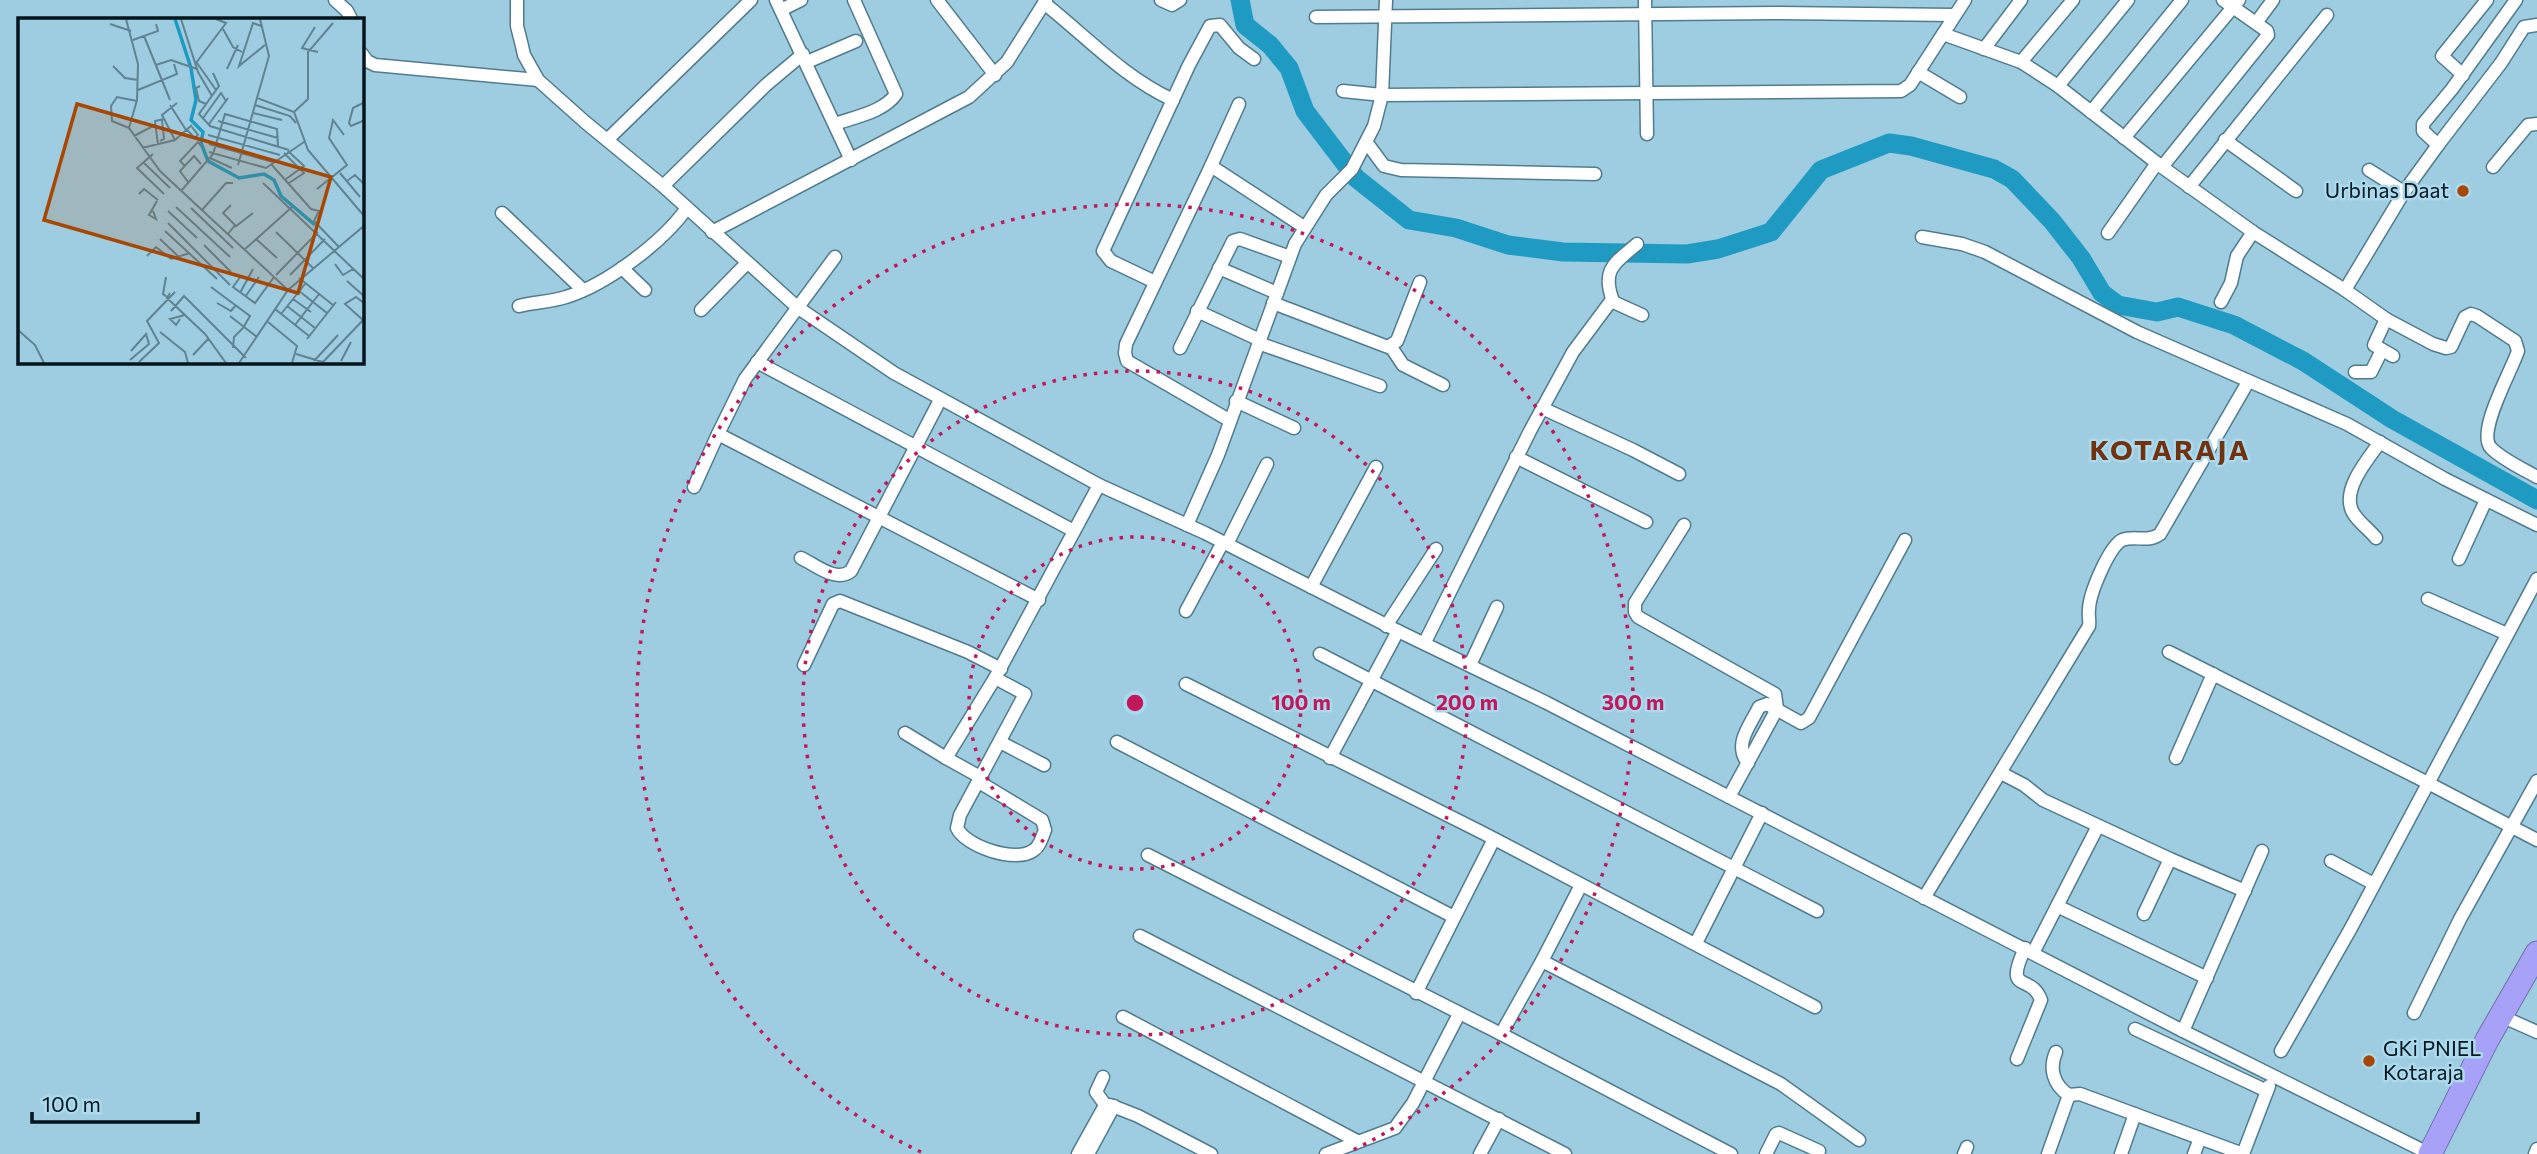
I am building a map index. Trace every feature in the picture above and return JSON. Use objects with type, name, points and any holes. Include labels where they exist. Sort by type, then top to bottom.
[{"type":"highway","points":[[2448,1154],[2537,953]]},
{"type":"highway","points":[[2430,1154],[2507,1018],[2537,980]]},
{"type":"street","points":[[335,0],[350,18]]},
{"type":"street","points":[[517,0],[517,26],[522,47],[538,80],[663,186],[797,307],[858,351],[940,400],[1099,485],[1225,543],[1425,642],[2183,1031],[2430,1154]]},
{"type":"street","points":[[608,139],[751,0]]},
{"type":"street","points":[[801,0],[778,5],[851,160]]},
{"type":"street","points":[[835,124],[876,109],[896,94],[854,0]]},
{"type":"street","points":[[937,0],[995,75]]},
{"type":"street","points":[[1161,0],[1172,5],[1180,0]]},
{"type":"street","points":[[1187,525],[1218,455],[1290,257],[1304,227],[1326,195],[1348,175],[1365,146],[1382,95],[1386,0]]},
{"type":"street","points":[[1645,0],[1647,134]]},
{"type":"street","points":[[1343,91],[1382,95],[1896,92],[1905,90],[1965,0]]},
{"type":"street","points":[[1983,49],[2021,0]]},
{"type":"street","points":[[2021,62],[2073,0]]},
{"type":"street","points":[[2058,86],[2128,0]]},
{"type":"street","points":[[2091,112],[2182,0]]},
{"type":"street","points":[[2256,23],[2273,0]]},
{"type":"street","points":[[2463,75],[2442,56],[2487,0]]},
{"type":"street","points":[[2438,145],[2423,131],[2423,124],[2463,75],[2516,0]]},
{"type":"street","points":[[712,232],[969,97],[1007,62],[1045,2],[1114,63],[1140,82],[1173,100]]},
{"type":"street","points":[[2108,233],[2160,165],[2267,38],[2267,31],[2232,2],[2124,138]]},
{"type":"street","points":[[1316,17],[1776,13],[1955,15]]},
{"type":"street","points":[[2189,187],[2327,15]]},
{"type":"street","points":[[1155,282],[1111,261],[1103,251],[1210,26],[1220,25],[1239,48],[1254,59]]},
{"type":"street","points":[[2346,290],[2404,192],[2470,106],[2524,27],[2537,25]]},
{"type":"street","points":[[1943,34],[2021,62],[2058,86],[2189,187],[2386,319],[2446,348],[2453,345],[2465,317],[2473,314],[2517,343],[2516,355],[2491,417],[2486,437],[2491,448],[2537,477]]},
{"type":"street","points":[[663,186],[766,85],[805,58],[856,41]]},
{"type":"street","points":[[364,57],[374,65],[538,80]]},
{"type":"street","points":[[1918,72],[1960,97]]},
{"type":"street","points":[[1229,420],[1126,359],[1126,344],[1239,104]]},
{"type":"street","points":[[2493,167],[2528,125],[2537,124]]},
{"type":"street","points":[[2225,139],[2296,191]]},
{"type":"street","points":[[1365,146],[1384,166],[1401,170],[1595,174]]},
{"type":"street","points":[[1211,166],[1304,227]]},
{"type":"street","points":[[2369,170],[2404,192]]},
{"type":"street","points":[[519,306],[562,298],[583,290],[622,268],[661,235],[687,208]]},
{"type":"street","points":[[502,213],[583,290]]},
{"type":"street","points":[[2221,302],[2231,283],[2237,256],[2253,232]]},
{"type":"street","points":[[1922,237],[1962,244],[1984,252],[2137,332],[2302,403],[2537,525]]},
{"type":"street","points":[[1180,348],[1228,246],[1237,239],[1290,257]]},
{"type":"street","points":[[1637,244],[1610,269],[1608,283],[1613,301],[1642,315]]},
{"type":"street","points":[[694,487],[745,379],[835,257]]},
{"type":"street","points":[[701,310],[747,263]]},
{"type":"street","points":[[622,268],[645,290]]},
{"type":"street","points":[[1219,268],[1275,298],[1378,345],[1391,346],[1397,341],[1420,282]]},
{"type":"street","points":[[1425,642],[1542,408],[1584,336],[1607,304],[1613,301]]},
{"type":"street","points":[[1197,312],[1259,341],[1380,386]]},
{"type":"street","points":[[2355,372],[2371,372],[2387,353],[2374,345],[2386,319]]},
{"type":"street","points":[[1391,346],[1403,365],[1443,385]]},
{"type":"street","points":[[757,362],[1074,531]]},
{"type":"street","points":[[1924,898],[2090,626],[2089,610],[2109,555],[2122,541],[2130,538],[2154,538],[2160,534],[2248,382]]},
{"type":"street","points":[[801,558],[835,576],[846,575],[857,563],[940,400]]},
{"type":"street","points":[[1236,401],[1294,428]]},
{"type":"street","points":[[1542,408],[1679,474]]},
{"type":"street","points":[[718,434],[1039,600]]},
{"type":"street","points":[[2376,538],[2350,506],[2351,492],[2380,442]]},
{"type":"street","points":[[1516,457],[1646,522]]},
{"type":"street","points":[[1186,611],[1267,464]]},
{"type":"street","points":[[1311,587],[1376,467]]},
{"type":"street","points":[[946,758],[1039,600],[1099,485]]},
{"type":"street","points":[[2459,559],[2486,499]]},
{"type":"street","points":[[1684,525],[1634,603],[1634,612],[1638,617],[1775,694],[1777,709]]},
{"type":"street","points":[[1730,797],[1748,764],[1742,756],[1740,746],[1759,707],[1767,704],[1801,723],[1810,718],[1905,540]]},
{"type":"street","points":[[1330,758],[1373,681],[1392,628],[1436,549]]},
{"type":"street","points":[[2281,1051],[2374,884],[2537,579]]},
{"type":"street","points":[[2428,599],[2507,634]]},
{"type":"street","points":[[804,665],[833,604],[841,601],[968,652],[1025,694],[981,780],[957,823],[958,832],[997,853],[1026,853],[1036,848],[1045,830],[1042,820],[981,780],[905,733]]},
{"type":"street","points":[[1470,665],[1497,607]]},
{"type":"street","points":[[2169,652],[2537,840]]},
{"type":"street","points":[[1320,654],[1817,911]]},
{"type":"street","points":[[2176,758],[2213,674]]},
{"type":"street","points":[[1186,684],[1494,839],[1815,1007]]},
{"type":"street","points":[[1000,742],[1044,765]]},
{"type":"street","points":[[1117,742],[1454,917]]},
{"type":"street","points":[[2001,773],[2024,785],[2043,800],[2245,891]]},
{"type":"street","points":[[2414,1013],[2460,919],[2537,781]]},
{"type":"street","points":[[1696,943],[1762,813]]},
{"type":"street","points":[[2017,1059],[2041,1000],[2035,991],[2016,976],[2015,969],[2057,906],[2098,826]]},
{"type":"street","points":[[1416,993],[1494,839]]},
{"type":"street","points":[[2183,1031],[2262,851]]},
{"type":"street","points":[[1148,855],[1416,993],[1502,1034],[1731,1154]]},
{"type":"street","points":[[2144,914],[2170,859]]},
{"type":"street","points":[[2331,861],[2374,884]]},
{"type":"street","points":[[1502,1034],[1581,884]]},
{"type":"street","points":[[2057,906],[2207,978]]},
{"type":"street","points":[[1140,936],[1565,1154]]},
{"type":"street","points":[[1542,961],[1782,1084],[1859,1140]]},
{"type":"street","points":[[1326,1154],[1395,1128],[1413,1103],[1459,1014]]},
{"type":"street","points":[[1123,1017],[1357,1141]]},
{"type":"street","points":[[2507,1018],[2537,1032]]},
{"type":"street","points":[[2135,1030],[2267,1091]]},
{"type":"street","points":[[2056,1052],[2052,1063],[2054,1075],[2064,1092],[2069,1095],[2080,1094],[2243,1154],[2273,1075]]},
{"type":"street","points":[[1103,1077],[1096,1092],[1110,1106],[1210,1154]]},
{"type":"street","points":[[2048,1154],[2069,1095]]},
{"type":"street","points":[[1077,1154],[1110,1106]]},
{"type":"street","points":[[1088,1154],[1110,1106]]},
{"type":"street","points":[[2121,1154],[2135,1114]]},
{"type":"street","points":[[1480,1154],[1499,1119]]},
{"type":"street","points":[[1766,1154],[1779,1133],[1819,1151]]},
{"type":"street","points":[[2194,1154],[2200,1138]]},
{"type":"street","points":[[2535,1154],[2537,1149]]},
{"type":"waterway","points":[[1240,0],[1245,25],[1270,45],[1289,68],[1305,111],[1356,178],[1409,220],[1456,228],[1508,245],[1563,252],[1687,254],[1718,249],[1771,232],[1821,170],[1889,143],[1911,146],[1994,169],[2012,179],[2052,221],[2081,258],[2102,293],[2118,305],[2157,312],[2178,307],[2234,325],[2303,361],[2392,419],[2537,500]]},
{"type":"place","name":"Urbinas Daat","points":[[2463,191]]},
{"type":"place","name":"GKi PNIEL Kotaraja","points":[[2369,1061]]},
{"type":"district","name":"KOTARAJA","points":[[2170,450]]}]
